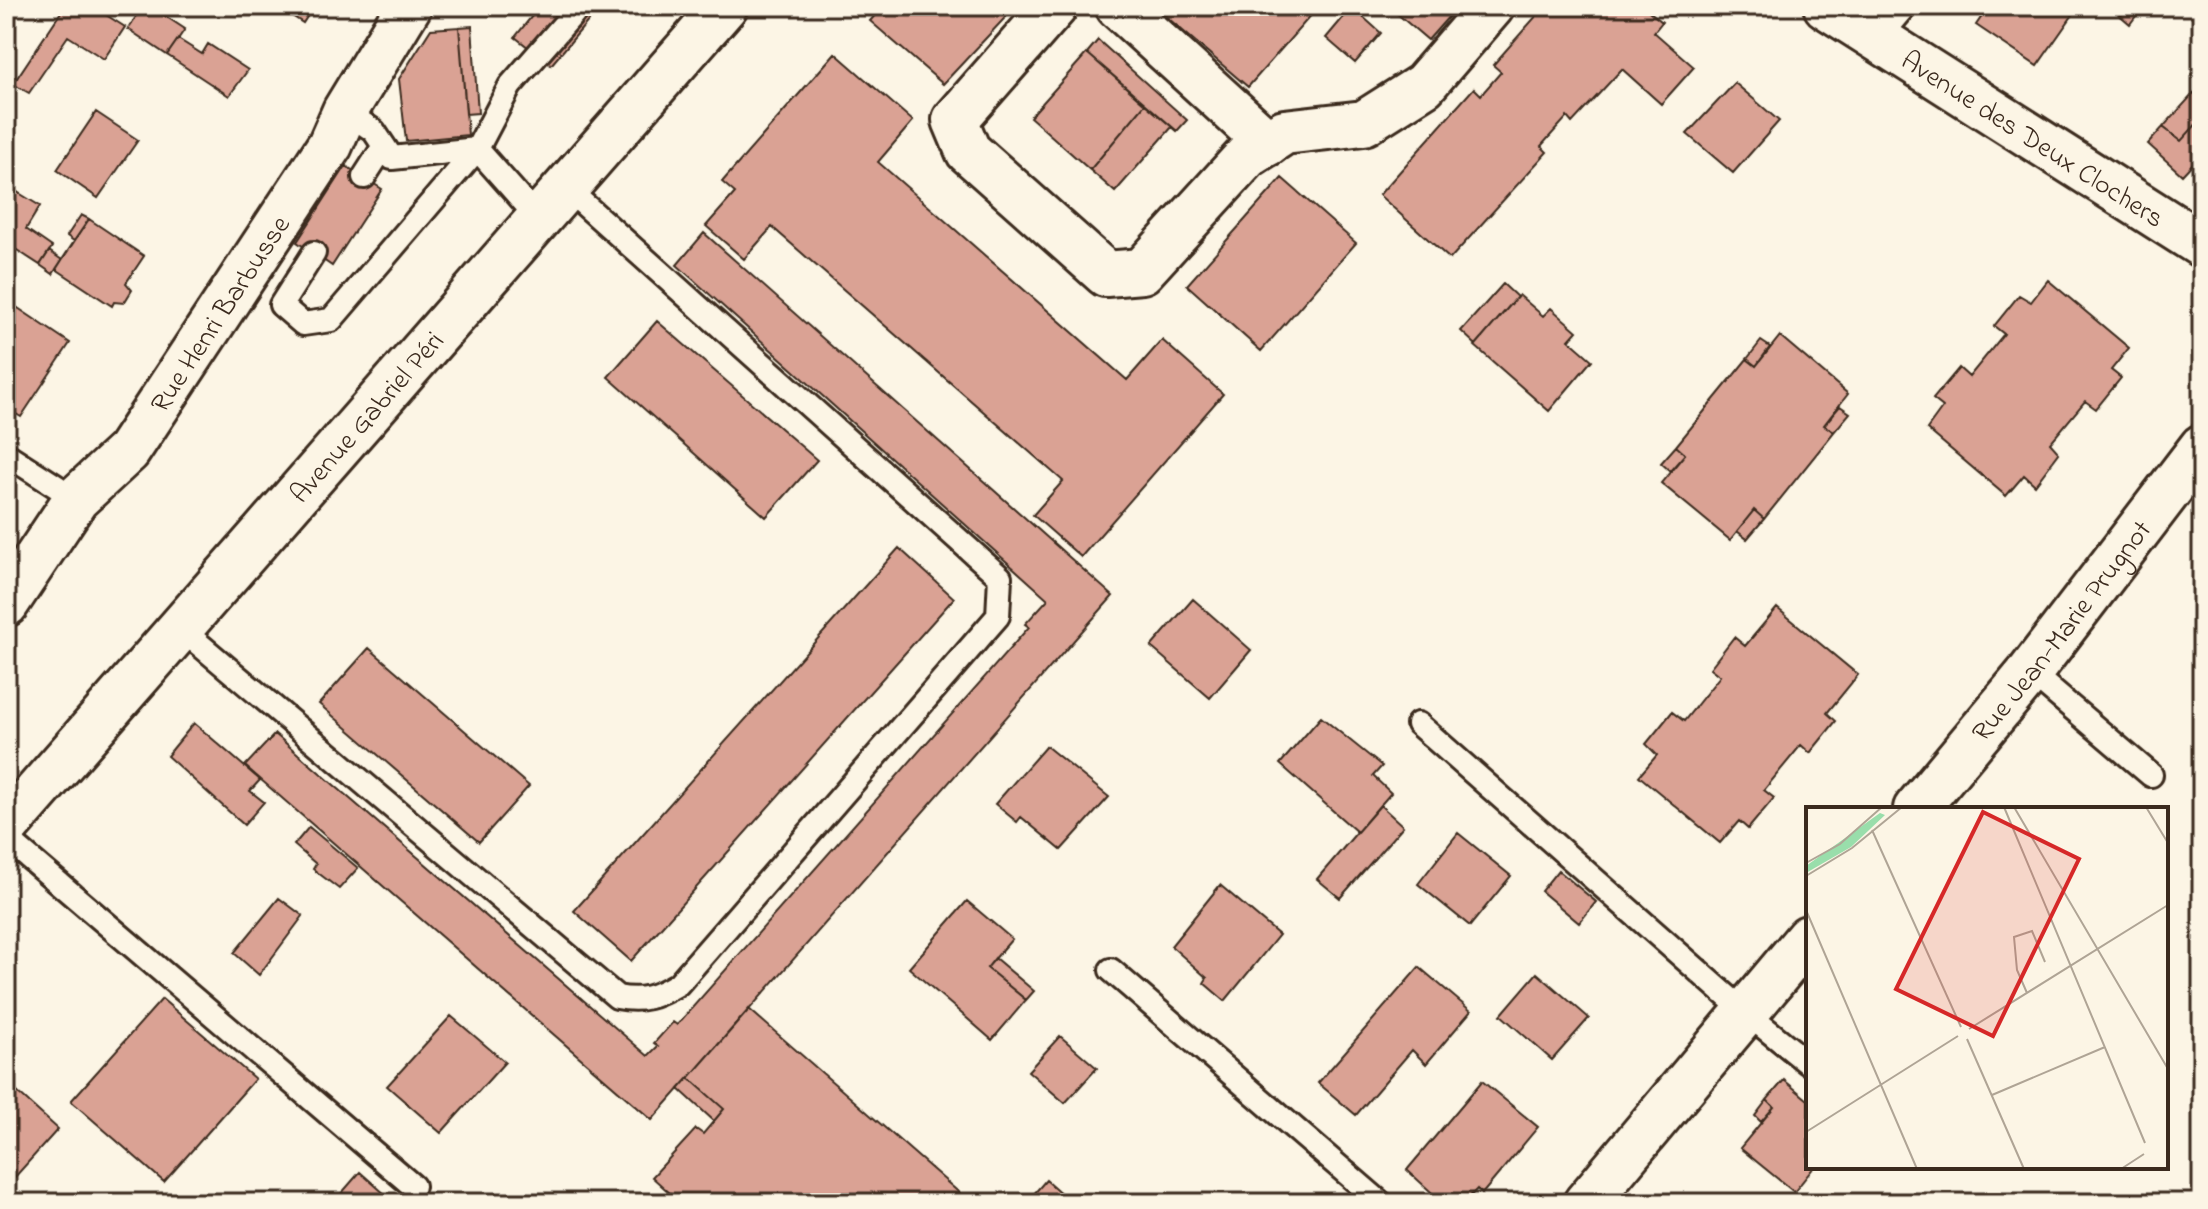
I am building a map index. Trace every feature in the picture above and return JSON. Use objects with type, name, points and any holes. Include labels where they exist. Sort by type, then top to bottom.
[{"type":"street","name":"Rue Henri Barbusse","points":[[6,604],[76,499],[128,451],[330,145],[345,111],[409,6]]},
{"type":"street","name":"Avenue Gabriel Péri","points":[[6,827],[725,6]]},
{"type":"street","points":[[1055,6],[955,120],[968,151],[1106,274],[1142,271],[1247,156],[1284,132],[1364,123],[1424,85],[1492,6]]},
{"type":"street","points":[[1118,6],[1268,143]]},
{"type":"street","name":"Avenue des Deux Clochers","points":[[1826,6],[1892,22],[2202,245]]},
{"type":"street","name":"Rue Jean-Marie Prugnot","points":[[1918,807],[2030,672],[2202,447]]},
{"type":"street","points":[[1586,1203],[1806,940]]},
{"type":"lane","points":[[314,253],[281,305],[303,324],[331,320],[477,149],[510,86],[580,6]]},
{"type":"lane","points":[[180,628],[617,997],[638,1001],[659,995],[678,984],[998,616],[1000,577],[552,204],[477,149],[392,158],[374,131],[345,111]]},
{"type":"lane","points":[[364,177],[384,146]]},
{"type":"lane","points":[[6,454],[76,499]]},
{"type":"lane","points":[[2030,672],[2151,775]]},
{"type":"lane","points":[[1418,724],[1745,1012],[1806,1061]]},
{"type":"lane","points":[[6,838],[413,1186]]},
{"type":"lane","points":[[1111,970],[1381,1203]]},
{"type":"building","points":[[65,6],[92,6],[125,27],[104,59],[68,36],[29,93],[13,84]]},
{"type":"building","points":[[143,6],[150,6],[185,29],[167,55],[128,29]]},
{"type":"building","points":[[277,6],[314,6],[303,23]]},
{"type":"building","points":[[540,6],[601,6],[551,65],[515,37]]},
{"type":"building","points":[[883,6],[1016,6],[943,84],[870,21]]},
{"type":"building","points":[[1154,6],[1305,6],[1313,13],[1248,87]]},
{"type":"building","points":[[1388,6],[1458,6],[1428,40]]},
{"type":"building","points":[[1545,6],[1643,6],[1662,22],[1654,32],[1694,67],[1661,104],[1622,69],[1572,123],[1567,117],[1541,146],[1547,152],[1450,259],[1379,195],[1474,88],[1481,95],[1501,72],[1493,65]]},
{"type":"building","points":[[1989,6],[2079,6],[2037,66],[1976,25]]},
{"type":"building","points":[[2109,6],[2132,6],[2139,12],[2130,24]]},
{"type":"building","points":[[1352,7],[1381,33],[1355,63],[1326,38]]},
{"type":"building","points":[[472,26],[478,113],[466,114],[459,27]]},
{"type":"building","points":[[459,27],[468,135],[406,141],[399,79],[431,29]]},
{"type":"building","points":[[178,39],[202,54],[208,44],[248,70],[229,96],[167,55]]},
{"type":"building","points":[[1098,40],[1187,120],[1177,131],[1087,53]]},
{"type":"building","points":[[835,53],[913,121],[878,162],[1127,380],[1162,340],[1223,394],[1081,557],[1033,515],[1063,481],[772,227],[744,259],[706,226],[735,193],[722,182]]},
{"type":"building","points":[[1087,53],[1145,104],[1090,170],[1030,117]]},
{"type":"building","points":[[1735,83],[1779,121],[1733,173],[1687,134]]},
{"type":"building","points":[[2202,84],[2202,118],[2181,141],[2163,127]]},
{"type":"building","points":[[1145,104],[1172,127],[1115,192],[1090,170]]},
{"type":"building","points":[[96,112],[138,140],[98,198],[57,170]]},
{"type":"building","points":[[2202,118],[2202,166],[2196,160],[2182,175],[2148,144],[2163,127],[2181,141]]},
{"type":"building","points":[[346,166],[382,189],[332,266],[297,242]]},
{"type":"building","points":[[1282,178],[1356,243],[1261,351],[1187,285]]},
{"type":"building","points":[[6,185],[40,206],[26,229],[52,247],[40,265],[6,243]]},
{"type":"building","points":[[81,215],[89,219],[74,241],[67,236]]},
{"type":"building","points":[[89,219],[144,256],[126,283],[132,290],[124,303],[114,302],[112,306],[56,269]]},
{"type":"building","points":[[704,233],[1113,596],[652,1120],[245,766],[275,734],[648,1056],[658,1046],[654,1043],[673,1022],[677,1025],[1029,627],[1025,624],[1048,599],[677,265]]},
{"type":"building","points":[[49,251],[62,260],[53,274],[40,265]]},
{"type":"building","points":[[2048,280],[2129,348],[2111,370],[2121,378],[2096,409],[2085,401],[2050,443],[2059,453],[2035,485],[2024,475],[2006,496],[1927,429],[1943,407],[1933,399],[1959,368],[1969,377],[2004,334],[1994,326],[2019,295],[2031,302]]},
{"type":"building","points":[[1503,284],[1517,297],[1476,345],[1461,331]]},
{"type":"building","points":[[1519,295],[1543,316],[1551,308],[1577,331],[1569,340],[1592,360],[1549,411],[1475,346]]},
{"type":"building","points":[[6,300],[70,343],[21,417],[6,408]]},
{"type":"building","points":[[657,321],[817,460],[766,517],[608,377]]},
{"type":"building","points":[[1780,336],[1848,394],[1824,425],[1834,432],[1764,519],[1754,510],[1730,540],[1661,483],[1685,454],[1676,446],[1747,359],[1756,366]]},
{"type":"building","points":[[1761,341],[1770,347],[1756,366],[1747,359]]},
{"type":"building","points":[[1840,406],[1850,413],[1834,432],[1824,425]]},
{"type":"building","points":[[1676,446],[1685,454],[1670,471],[1661,463]]},
{"type":"building","points":[[1754,510],[1764,519],[1747,539],[1737,531]]},
{"type":"building","points":[[899,548],[954,598],[631,961],[574,911]]},
{"type":"building","points":[[1193,599],[1251,650],[1210,698],[1151,647]]},
{"type":"building","points":[[1777,608],[1858,675],[1827,713],[1836,721],[1810,753],[1801,745],[1764,790],[1774,798],[1748,829],[1739,821],[1720,843],[1639,776],[1657,755],[1646,744],[1672,712],[1684,721],[1720,676],[1710,668],[1734,637],[1745,646]]},
{"type":"building","points":[[369,648],[529,786],[479,842],[319,704]]},
{"type":"building","points":[[1321,717],[1382,766],[1373,776],[1391,793],[1357,832],[1280,764]]},
{"type":"building","points":[[194,723],[260,780],[250,791],[264,802],[244,825],[167,756]]},
{"type":"building","points":[[1046,746],[1109,797],[1061,850],[1021,817],[1017,822],[995,804]]},
{"type":"building","points":[[1380,805],[1403,826],[1340,898],[1317,879]]},
{"type":"building","points":[[309,827],[358,868],[339,889],[313,869],[316,864],[294,845]]},
{"type":"building","points":[[1458,833],[1511,876],[1470,926],[1418,884]]},
{"type":"building","points":[[1558,870],[1596,902],[1579,923],[1541,891]]},
{"type":"building","points":[[1220,885],[1279,935],[1225,1001],[1204,983],[1207,978],[1171,946]]},
{"type":"building","points":[[279,898],[303,916],[259,975],[234,953]]},
{"type":"building","points":[[967,901],[1012,939],[987,968],[1026,1000],[992,1040],[909,968]]},
{"type":"building","points":[[995,958],[1034,991],[1026,1000],[987,968]]},
{"type":"building","points":[[1419,967],[1471,1011],[1426,1064],[1412,1050],[1356,1115],[1318,1083]]},
{"type":"building","points":[[1537,973],[1589,1018],[1552,1060],[1501,1015]]},
{"type":"building","points":[[162,999],[255,1079],[164,1182],[71,1101]]},
{"type":"building","points":[[749,1009],[971,1203],[681,1203],[652,1177],[696,1129],[703,1134],[724,1109],[689,1078]]},
{"type":"building","points":[[451,1016],[505,1062],[441,1133],[387,1086]]},
{"type":"building","points":[[1060,1036],[1097,1068],[1065,1103],[1028,1071]]},
{"type":"building","points":[[689,1078],[724,1109],[714,1121],[679,1089]]},
{"type":"building","points":[[1784,1080],[1806,1098],[1806,1169],[1812,1169],[1794,1192],[1740,1148],[1774,1107],[1767,1100]]},
{"type":"building","points":[[1482,1081],[1538,1127],[1482,1194],[1477,1189],[1464,1203],[1443,1203],[1407,1170]]},
{"type":"building","points":[[6,1082],[58,1129],[6,1187]]},
{"type":"building","points":[[1767,1100],[1774,1107],[1761,1122],[1755,1116]]},
{"type":"building","points":[[360,1172],[395,1203],[333,1203]]},
{"type":"building","points":[[1046,1180],[1072,1203],[1026,1203]]}]
